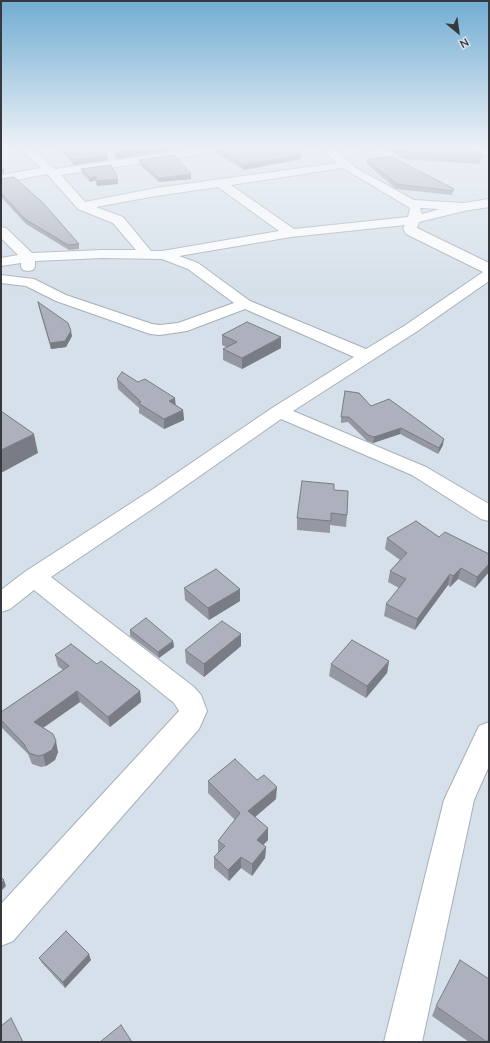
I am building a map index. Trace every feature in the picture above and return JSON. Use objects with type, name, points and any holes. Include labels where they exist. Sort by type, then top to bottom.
[{"type":"street","points":[[74,197],[82,206],[118,220],[146,254]]},
{"type":"street","points":[[82,206],[131,197]]},
{"type":"street","points":[[239,197],[291,233]]},
{"type":"street","points":[[398,197],[411,204],[464,208]]},
{"type":"street","points":[[1,262],[28,257],[164,254],[291,233],[414,220],[489,203]]},
{"type":"street","points":[[411,204],[416,214],[410,228],[416,234],[489,269]]},
{"type":"street","points":[[1,231],[28,257],[29,282]]},
{"type":"street","points":[[164,254],[193,266],[245,304],[367,356]]},
{"type":"street","points":[[1,603],[34,578],[280,412],[410,329],[489,274]]},
{"type":"street","points":[[1,279],[29,282],[61,298],[155,330],[182,328],[245,304]]},
{"type":"street","points":[[280,412],[419,471],[489,514]]},
{"type":"street","points":[[1,929],[189,721],[193,711],[191,703],[184,695],[34,578]]},
{"type":"street","points":[[403,1042],[459,800],[489,734]]},
{"type":"building","points":[[4,197],[36,197],[79,244],[68,245],[25,219]]},
{"type":"building","points":[[38,302],[68,323],[71,331],[65,341],[50,343]]},
{"type":"building","points":[[247,322],[281,337],[242,358],[223,349],[237,342],[222,335]]},
{"type":"building","points":[[122,372],[138,382],[145,379],[175,398],[169,401],[183,410],[164,419],[138,403],[141,402],[117,379]]},
{"type":"building","points":[[345,391],[359,393],[371,406],[389,399],[444,439],[439,448],[401,428],[374,437],[368,435],[349,417],[341,417]]},
{"type":"building","points":[[1,411],[34,434],[1,450]]},
{"type":"building","points":[[302,481],[334,484],[334,490],[348,491],[347,515],[331,513],[331,521],[297,518]]},
{"type":"building","points":[[416,521],[439,537],[445,532],[489,554],[489,564],[477,577],[461,568],[453,576],[450,574],[417,619],[386,604],[406,579],[390,571],[407,553],[387,538]]},
{"type":"building","points":[[216,569],[240,589],[208,608],[184,588]]},
{"type":"building","points":[[146,618],[173,641],[158,652],[130,630]]},
{"type":"building","points":[[222,621],[241,634],[204,664],[185,650]]},
{"type":"building","points":[[352,640],[389,661],[367,686],[331,664]]},
{"type":"building","points":[[71,644],[97,664],[101,661],[140,691],[108,717],[77,691],[34,722],[53,734],[56,741],[52,750],[38,756],[29,753],[24,744],[1,720],[1,712],[69,666],[55,655]]},
{"type":"building","points":[[235,759],[257,780],[264,775],[277,787],[248,811],[268,828],[257,840],[266,847],[252,864],[241,857],[228,870],[214,857],[225,846],[218,841],[240,813],[208,781]]},
{"type":"building","points":[[66,931],[89,954],[63,982],[39,958]]},
{"type":"building","points":[[460,960],[489,979],[489,1038],[487,1042],[436,1006]]},
{"type":"building","points":[[11,1018],[23,1042],[1,1042],[1,1026]]},
{"type":"building","points":[[121,1025],[132,1042],[100,1042]]}]
